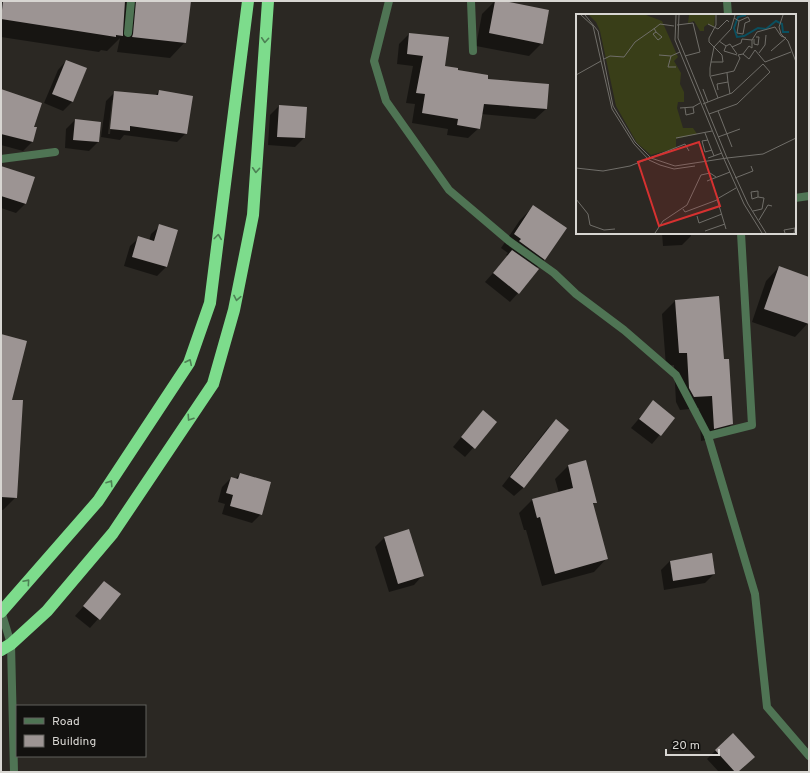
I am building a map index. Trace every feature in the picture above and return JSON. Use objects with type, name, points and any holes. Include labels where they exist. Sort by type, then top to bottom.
[{"type":"highway","points":[[1,612],[98,501],[190,363],[210,303],[248,1]]},
{"type":"highway","points":[[6,647],[47,611],[113,533],[213,384],[234,310],[252,215],[268,1]]},
{"type":"street","points":[[128,33],[131,1]]},
{"type":"street","points":[[389,1],[374,61],[386,101],[449,190],[509,241],[554,273],[576,294],[624,330],[676,375],[708,436],[755,594],[767,707],[809,756]]},
{"type":"street","points":[[471,1],[473,51]]},
{"type":"street","points":[[727,1],[728,14]]},
{"type":"street","points":[[1,159],[55,152]]},
{"type":"street","points":[[796,198],[809,196]]},
{"type":"street","points":[[708,436],[752,425],[740,234]]},
{"type":"street","points":[[1,612],[6,647],[14,772]]},
{"type":"building","points":[[3,1],[125,1],[123,36],[116,35],[116,37],[1,19]]},
{"type":"building","points":[[136,1],[191,1],[186,43],[132,37]]},
{"type":"building","points":[[495,1],[504,1],[549,10],[543,44],[489,33]]},
{"type":"building","points":[[409,33],[449,37],[445,66],[458,68],[458,70],[488,75],[488,79],[549,84],[547,109],[484,104],[480,129],[457,125],[458,119],[422,113],[425,94],[416,93],[423,56],[407,54]]},
{"type":"building","points":[[66,60],[87,68],[73,102],[52,94]]},
{"type":"building","points":[[1,89],[42,103],[34,127],[37,127],[33,142],[1,134]]},
{"type":"building","points":[[159,90],[193,96],[187,134],[130,126],[130,131],[110,129],[114,91],[158,95]]},
{"type":"building","points":[[279,105],[307,107],[305,138],[277,137]]},
{"type":"building","points":[[75,119],[101,122],[99,142],[73,140]]},
{"type":"building","points":[[1,166],[35,177],[26,204],[1,196]]},
{"type":"building","points":[[533,205],[567,228],[545,260],[519,241],[521,239],[514,234]]},
{"type":"building","points":[[159,224],[178,230],[167,267],[132,257],[138,236],[154,241]]},
{"type":"building","points":[[512,250],[539,269],[519,294],[493,273]]},
{"type":"building","points":[[779,266],[809,277],[809,324],[764,309]]},
{"type":"building","points":[[719,296],[724,359],[729,359],[733,424],[714,429],[712,396],[694,397],[689,388],[687,353],[679,353],[675,300]]},
{"type":"building","points":[[1,334],[27,341],[12,400],[23,400],[17,498],[1,497]]},
{"type":"building","points":[[653,400],[675,418],[661,436],[639,419]]},
{"type":"building","points":[[483,410],[497,422],[475,449],[461,437]]},
{"type":"building","points":[[556,419],[569,430],[524,488],[510,477]]},
{"type":"building","points":[[586,460],[597,503],[593,503],[608,559],[555,574],[540,517],[537,518],[532,499],[573,488],[568,465]]},
{"type":"building","points":[[240,473],[271,482],[262,515],[230,506],[233,495],[226,493],[231,477],[238,479]]},
{"type":"building","points":[[409,529],[424,576],[398,584],[384,537]]},
{"type":"building","points":[[712,553],[715,574],[673,581],[670,561]]},
{"type":"building","points":[[104,581],[121,594],[100,620],[83,606]]},
{"type":"building","points":[[733,733],[755,757],[738,772],[735,772],[715,750]]}]
